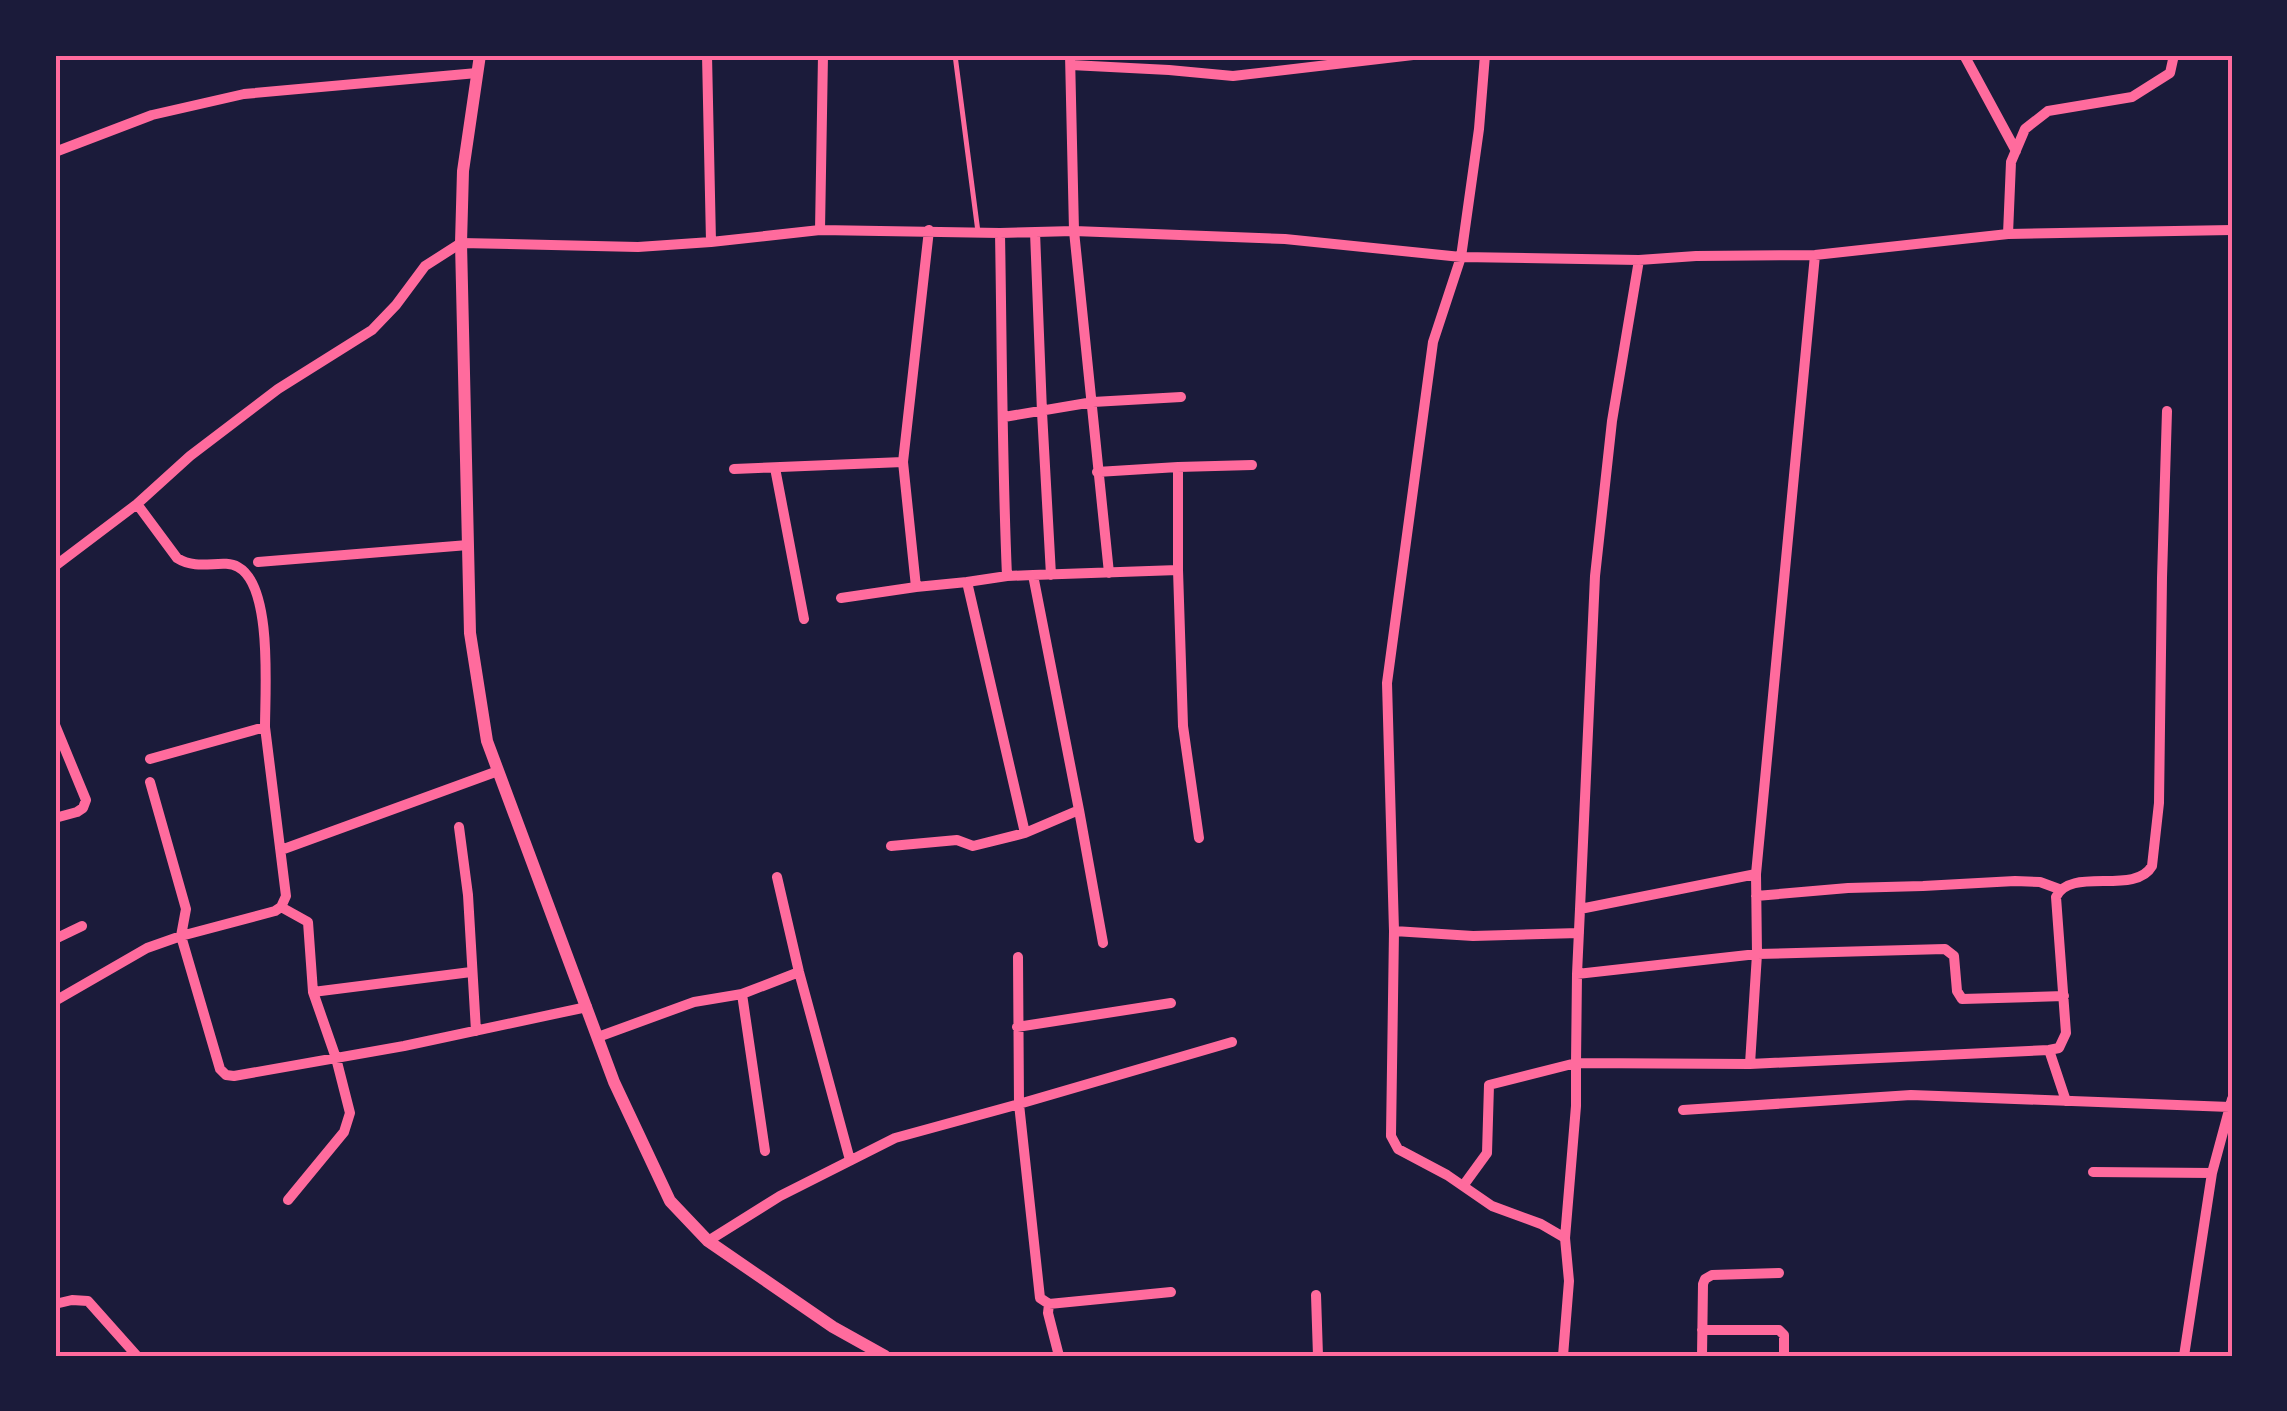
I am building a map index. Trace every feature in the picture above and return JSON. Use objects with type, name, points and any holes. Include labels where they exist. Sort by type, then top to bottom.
[{"type":"street","points":[[480,55],[463,171],[460,243],[470,633],[486,741],[614,1082],[670,1201],[708,1241],[833,1327],[884,1356]]},
{"type":"street","points":[[707,55],[711,242]]},
{"type":"street","points":[[820,230],[823,55]]},
{"type":"street","points":[[1109,572],[1074,231],[1070,60],[1233,76],[1413,55]]},
{"type":"street","points":[[1485,55],[1462,258],[1433,342],[1387,683],[1394,931],[1390,1136],[1398,1149],[1492,1206],[1566,1238]]},
{"type":"street","points":[[1964,55],[2016,151]]},
{"type":"street","points":[[2008,234],[2012,162],[2024,128],[2048,111],[2132,97],[2170,73],[2174,55]]},
{"type":"street","points":[[55,152],[152,116],[244,94],[477,73]]},
{"type":"street","points":[[55,566],[278,389],[372,330],[426,266],[460,243],[638,247],[820,230],[1000,234],[1074,231],[1285,239],[1462,258],[1639,260],[1816,255],[2008,234],[2232,230]]},
{"type":"street","points":[[916,587],[903,462],[929,230]]},
{"type":"street","points":[[1035,232],[1051,575]]},
{"type":"street","points":[[1000,234],[1007,576]]},
{"type":"street","points":[[1750,1064],[1757,954],[1756,874],[1816,255]]},
{"type":"street","points":[[1564,1356],[1595,576],[1612,421],[1639,260]]},
{"type":"street","points":[[1004,416],[1093,402],[1181,397]]},
{"type":"street","points":[[1464,1186],[1486,1153],[1489,1085],[1576,1064],[1750,1064],[2059,1048],[2066,1033],[2056,897],[2059,889],[2137,878],[2148,874],[2152,866],[2158,802],[2167,411]]},
{"type":"street","points":[[734,470],[903,462]]},
{"type":"street","points":[[1098,472],[1252,466]]},
{"type":"street","points":[[1178,467],[1183,726],[1199,838]]},
{"type":"street","points":[[775,468],[804,619]]},
{"type":"street","points":[[55,1001],[146,948],[275,912],[286,896],[265,726],[266,643],[255,588],[250,578],[233,565],[184,563],[136,504]]},
{"type":"street","points":[[258,562],[468,545]]},
{"type":"street","points":[[841,598],[1007,576],[1178,570]]},
{"type":"street","points":[[1033,576],[1103,943]]},
{"type":"street","points":[[967,582],[1025,833]]},
{"type":"street","points":[[55,725],[86,800],[84,808],[55,818]]},
{"type":"street","points":[[150,759],[265,726]]},
{"type":"street","points":[[282,850],[498,771]]},
{"type":"street","points":[[150,782],[186,910],[181,936],[220,1069],[226,1075],[336,1058],[586,1007]]},
{"type":"street","points":[[891,846],[957,840],[972,846],[1025,833],[1079,810]]},
{"type":"street","points":[[459,827],[468,895],[476,1031]]},
{"type":"street","points":[[1580,909],[1756,874]]},
{"type":"street","points":[[777,877],[850,1160]]},
{"type":"street","points":[[1756,896],[2016,881],[2040,882],[2059,889]]},
{"type":"street","points":[[281,907],[308,922],[313,992],[350,1113],[348,1126],[288,1200]]},
{"type":"street","points":[[55,939],[82,926]]},
{"type":"street","points":[[1394,931],[1473,936],[1579,933]]},
{"type":"street","points":[[1577,974],[1757,954],[1946,949],[1954,956],[1956,991],[1962,1000],[2064,996]]},
{"type":"street","points":[[1018,956],[1018,1104],[1040,1298],[1049,1304],[1171,1292]]},
{"type":"street","points":[[313,992],[471,972]]},
{"type":"street","points":[[598,1037],[694,1002],[742,994],[799,972]]},
{"type":"street","points":[[742,994],[765,1152]]},
{"type":"street","points":[[1017,1027],[1171,1003]]},
{"type":"street","points":[[708,1241],[780,1196],[895,1138],[1232,1042]]},
{"type":"street","points":[[2048,1050],[2066,1101]]},
{"type":"street","points":[[1683,1110],[1912,1095],[2231,1103],[2229,1127],[2212,1173],[2184,1356]]},
{"type":"street","points":[[2093,1172],[2212,1173]]},
{"type":"street","points":[[1702,1356],[1705,1279],[1712,1275],[1779,1273]]},
{"type":"street","points":[[1316,1295],[1318,1356]]},
{"type":"street","points":[[55,1304],[88,1301],[138,1356]]},
{"type":"street","points":[[1049,1304],[1058,1356]]},
{"type":"street","points":[[1702,1330],[1779,1330],[1785,1339],[1784,1356]]},
{"type":"lane","points":[[955,55],[978,232]]}]
